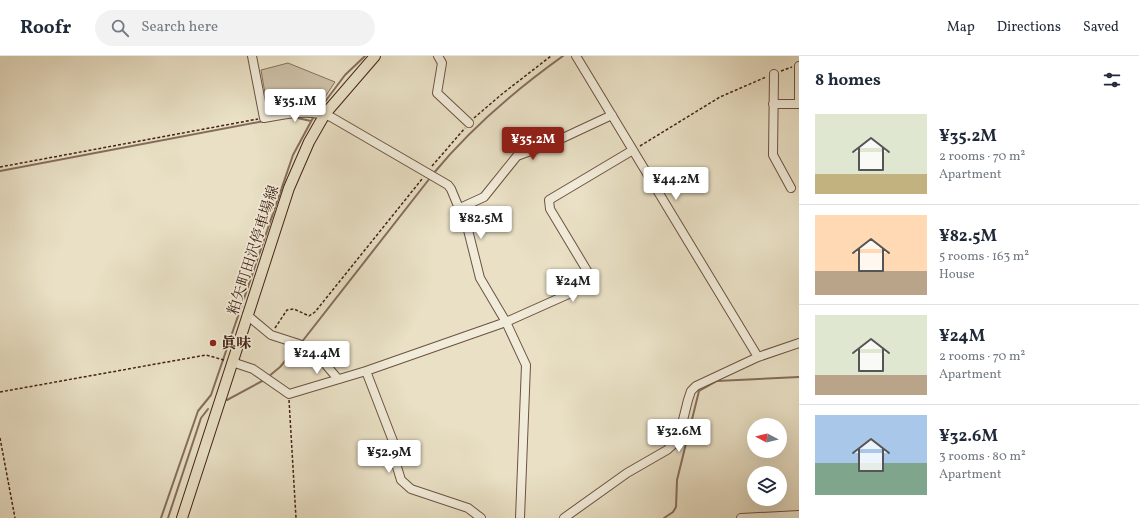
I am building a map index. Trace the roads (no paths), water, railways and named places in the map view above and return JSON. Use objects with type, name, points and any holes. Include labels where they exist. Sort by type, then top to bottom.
[{"type":"main road","name":"粕矢町田沢停車場線","points":[[182,518],[229,361],[247,315],[289,188],[309,142],[325,114],[375,56]]},
{"type":"street","points":[[252,56],[264,118],[296,113],[325,114],[345,123],[448,185],[460,208],[468,230],[480,278],[506,322],[526,365],[520,518]]},
{"type":"street","points":[[438,56],[442,62],[437,93],[469,123]]},
{"type":"street","points":[[576,56],[758,357]]},
{"type":"street","points":[[774,104],[799,104],[799,66]]},
{"type":"street","points":[[774,74],[773,154],[791,188]]},
{"type":"street","points":[[460,208],[484,197],[517,156],[552,143],[612,115]]},
{"type":"street","points":[[229,361],[248,366],[289,394],[366,371],[506,322],[593,282],[550,209],[549,200],[633,150]]},
{"type":"street","points":[[247,315],[271,335],[304,346],[314,352],[338,379]]},
{"type":"street","points":[[564,518],[627,473],[667,450],[678,440],[689,396],[696,386],[758,357],[799,343]]},
{"type":"street","points":[[366,371],[396,449],[397,467],[401,480],[412,489],[468,508],[481,518]]},
{"type":"street","points":[[741,518],[799,516]]},
{"type":"waterway","points":[[318,111],[345,75],[365,56]]},
{"type":"waterway","points":[[433,174],[462,141],[494,111],[527,83],[563,56]]},
{"type":"waterway","points":[[161,518],[198,411],[211,395],[293,155],[314,116]]},
{"type":"waterway","points":[[293,117],[311,121]]},
{"type":"waterway","points":[[0,171],[264,121]]},
{"type":"waterway","points":[[301,343],[430,178]]},
{"type":"waterway","points":[[268,377],[280,367],[298,346]]},
{"type":"waterway","points":[[664,518],[673,512],[676,507],[677,480],[699,391],[717,381],[799,377]]},
{"type":"waterway","points":[[227,400],[264,380]]},
{"type":"waterway","points":[[168,518],[201,418],[208,409]]},
{"type":"place","name":"眞味","points":[[213,343]]}]
